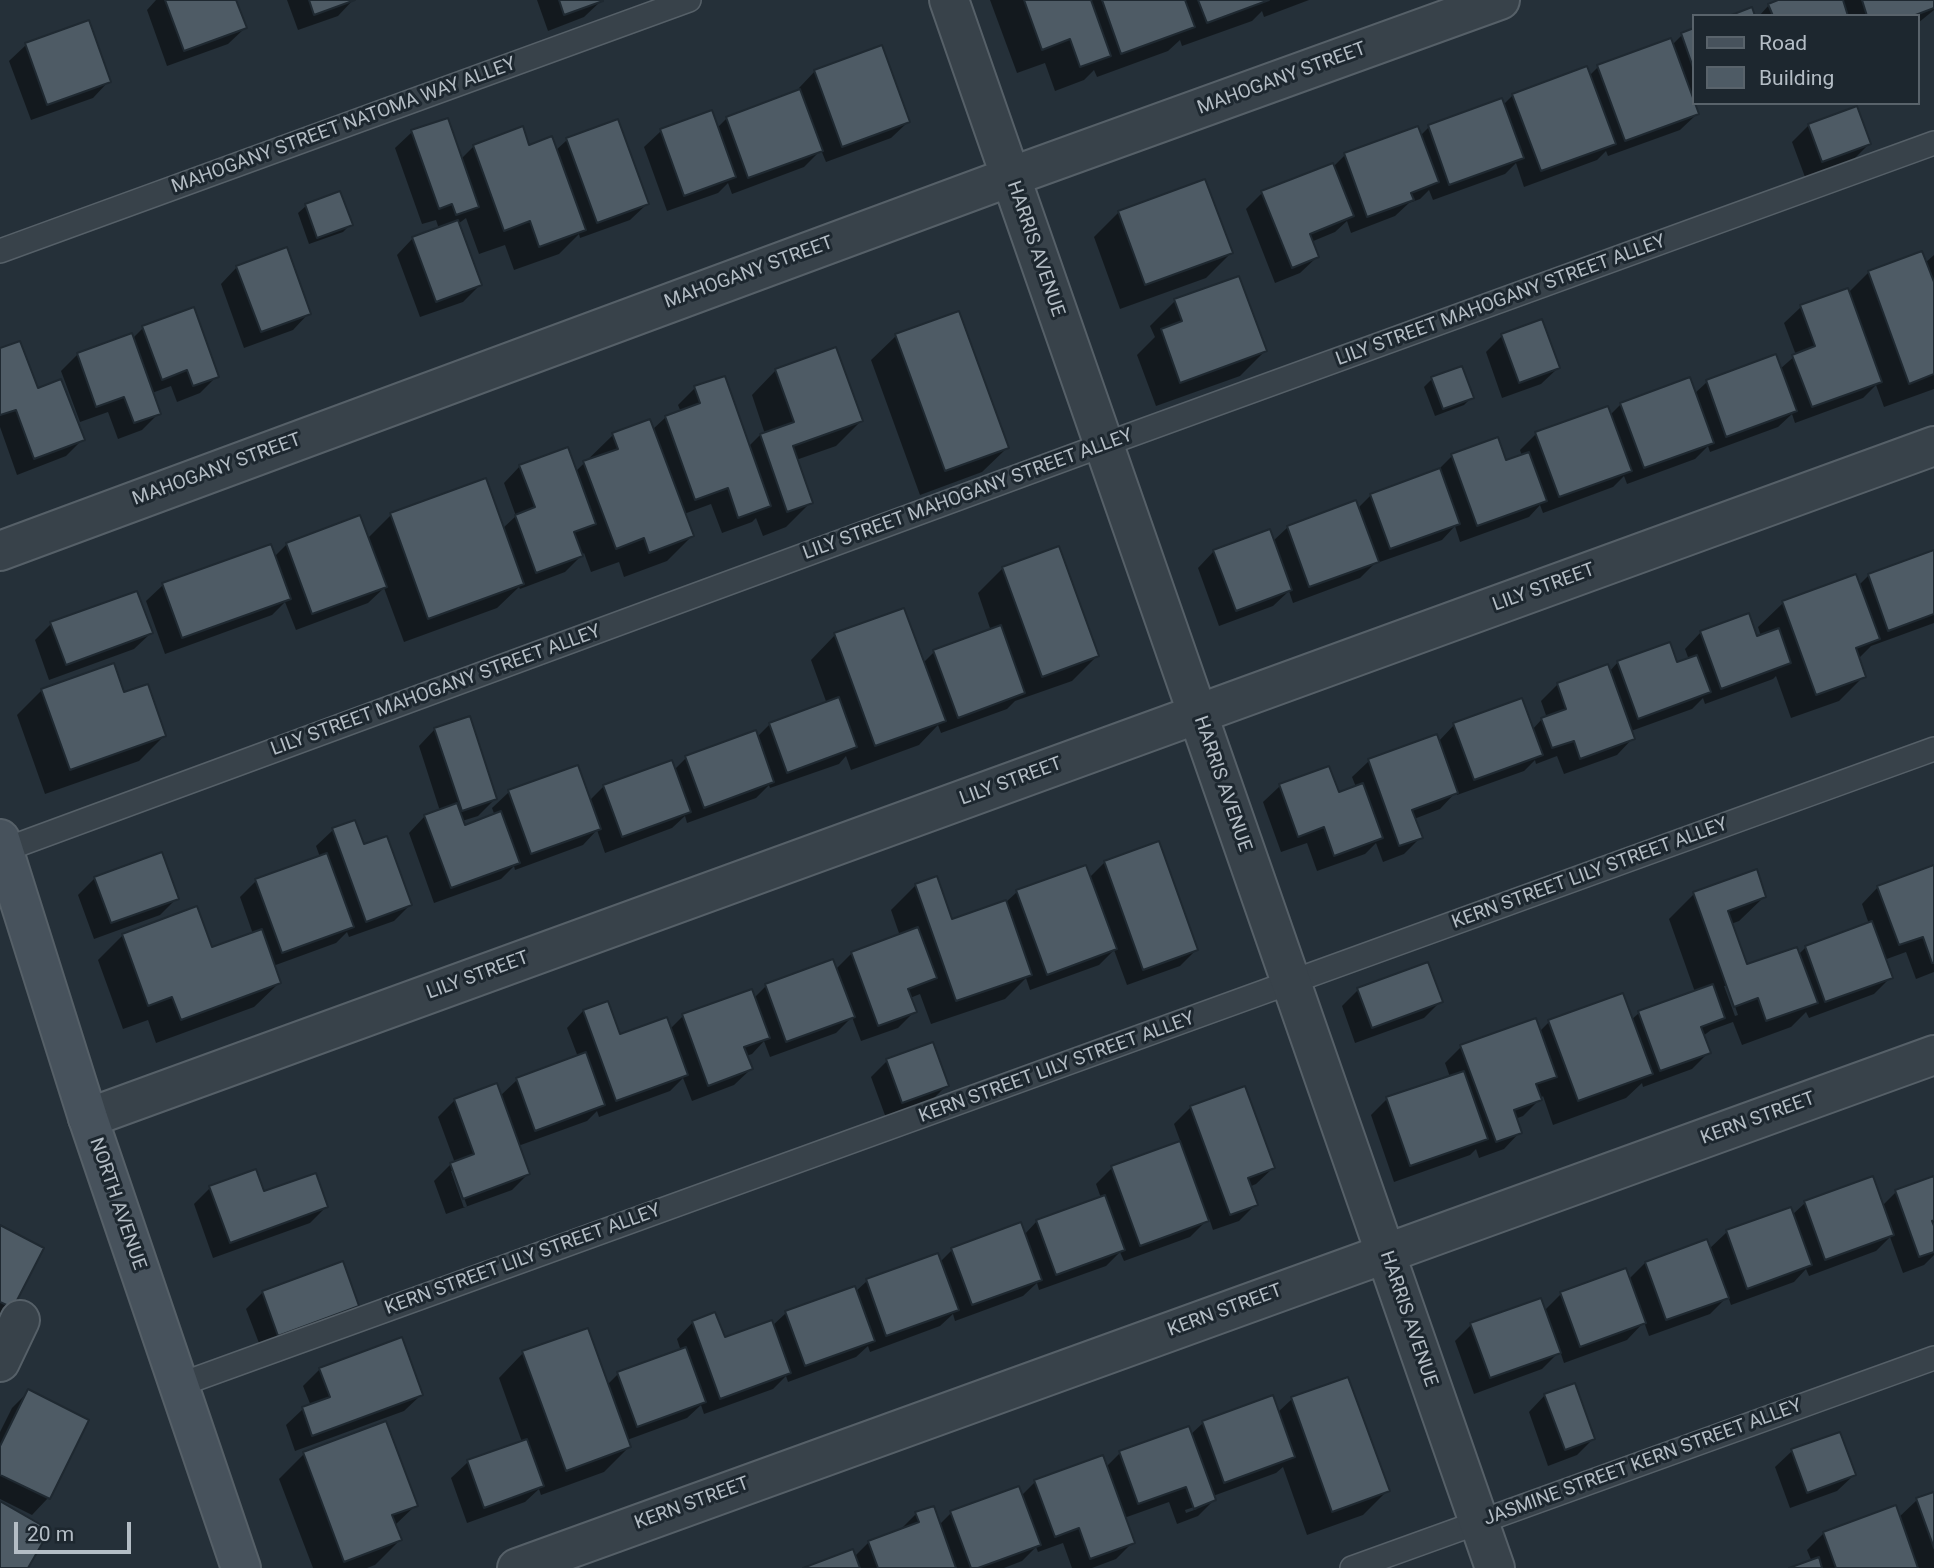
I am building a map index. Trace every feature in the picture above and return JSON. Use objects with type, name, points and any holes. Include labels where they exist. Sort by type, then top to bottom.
[{"type":"street","name":"HARRIS AVENUE","points":[[948,0],[1495,1568]]},
{"type":"street","name":"MAHOGANY STREET","points":[[0,551],[1010,177],[1500,0]]},
{"type":"street","name":"LILY STREET","points":[[88,1118],[1934,446]]},
{"type":"street","name":"NORTH AVENUE","points":[[2,844],[88,1118],[241,1568]]},
{"type":"street","name":"KERN STREET","points":[[517,1568],[1934,1055]]},
{"type":"street","points":[[0,1362],[20,1320]]},
{"type":"lane","name":"MAHOGANY STREET NATOMA WAY ALLEY","points":[[0,251],[689,0]]},
{"type":"lane","name":"LILY STREET MAHOGANY STREET ALLEY","points":[[2,844],[1934,144]]},
{"type":"lane","name":"KERN STREET LILY STREET ALLEY","points":[[179,1385],[1934,750]]},
{"type":"lane","name":"JASMINE STREET KERN STREET ALLEY","points":[[1352,1568],[1934,1358]]},
{"type":"building","points":[[165,0],[236,0],[247,28],[184,51]]},
{"type":"building","points":[[309,0],[355,0],[314,15]]},
{"type":"building","points":[[559,0],[602,0],[603,1],[564,15]]},
{"type":"building","points":[[1024,0],[1091,0],[1111,56],[1080,67],[1070,39],[1042,50]]},
{"type":"building","points":[[1102,0],[1185,0],[1195,27],[1121,54]]},
{"type":"building","points":[[1198,0],[1269,0],[1207,23]]},
{"type":"building","points":[[1778,0],[1843,0],[1847,14],[1772,14],[1768,4]]},
{"type":"building","points":[[1862,0],[1934,0],[1934,8],[1918,14],[1866,14]]},
{"type":"building","points":[[1752,7],[1754,14],[1734,14]]},
{"type":"building","points":[[89,20],[111,82],[47,105],[25,43]]},
{"type":"building","points":[[1692,29],[1692,64],[1681,33]]},
{"type":"building","points":[[1671,38],[1692,95],[1692,105],[1696,105],[1699,114],[1625,141],[1597,65]]},
{"type":"building","points":[[882,45],[910,122],[842,147],[814,70]]},
{"type":"building","points":[[1587,66],[1616,144],[1541,171],[1512,94]]},
{"type":"building","points":[[800,89],[823,151],[748,178],[726,117]]},
{"type":"building","points":[[1502,98],[1524,158],[1449,185],[1428,125]]},
{"type":"building","points":[[1857,106],[1871,144],[1822,162],[1808,124]]},
{"type":"building","points":[[712,110],[736,177],[684,196],[660,129]]},
{"type":"building","points":[[448,118],[479,207],[456,215],[452,204],[439,209],[411,130]]},
{"type":"building","points":[[618,119],[649,204],[597,223],[566,138]]},
{"type":"building","points":[[523,126],[529,145],[552,136],[586,230],[539,247],[530,221],[504,231],[473,145]]},
{"type":"building","points":[[1418,126],[1439,182],[1411,193],[1414,200],[1367,217],[1344,153]]},
{"type":"building","points":[[1333,163],[1354,216],[1310,234],[1319,257],[1292,268],[1261,191]]},
{"type":"building","points":[[1205,179],[1233,253],[1145,285],[1118,211]]},
{"type":"building","points":[[340,191],[353,225],[317,238],[305,204]]},
{"type":"building","points":[[458,220],[482,285],[436,302],[412,237]]},
{"type":"building","points":[[287,247],[311,314],[261,332],[236,266]]},
{"type":"building","points":[[1922,251],[1934,282],[1934,374],[1909,384],[1868,271]]},
{"type":"building","points":[[1239,276],[1267,351],[1180,383],[1161,329],[1182,321],[1174,299]]},
{"type":"building","points":[[1848,288],[1882,382],[1812,407],[1792,355],[1815,346],[1800,305]]},
{"type":"building","points":[[194,307],[219,377],[193,386],[187,370],[162,380],[142,326]]},
{"type":"building","points":[[959,311],[1009,448],[945,471],[895,334]]},
{"type":"building","points":[[1542,319],[1560,368],[1519,383],[1501,334]]},
{"type":"building","points":[[132,333],[161,414],[134,423],[124,397],[96,407],[77,353]]},
{"type":"building","points":[[20,341],[38,388],[61,379],[85,440],[34,459],[16,410],[0,415],[0,348]]},
{"type":"building","points":[[836,347],[863,421],[793,446],[813,503],[787,512],[760,434],[794,422],[775,369]]},
{"type":"building","points":[[1776,354],[1797,411],[1726,437],[1706,380]]},
{"type":"building","points":[[1462,366],[1474,398],[1443,409],[1431,377]]},
{"type":"building","points":[[725,376],[771,506],[738,518],[728,488],[695,500],[665,416],[700,403],[694,386]]},
{"type":"building","points":[[1690,377],[1714,443],[1644,468],[1620,403]]},
{"type":"building","points":[[1608,406],[1632,471],[1559,497],[1535,432]]},
{"type":"building","points":[[650,419],[694,536],[649,553],[644,538],[616,549],[583,461],[618,449],[612,433]]},
{"type":"building","points":[[1498,437],[1506,460],[1529,452],[1547,501],[1477,526],[1451,454]]},
{"type":"building","points":[[568,447],[596,524],[574,532],[583,556],[536,573],[515,515],[535,507],[519,465]]},
{"type":"building","points":[[1440,468],[1460,524],[1390,549],[1370,494]]},
{"type":"building","points":[[486,478],[524,584],[428,619],[390,513]]},
{"type":"building","points":[[1356,500],[1379,562],[1309,587],[1287,526]]},
{"type":"building","points":[[360,515],[387,587],[312,614],[286,543]]},
{"type":"building","points":[[1270,529],[1292,590],[1236,611],[1213,550]]},
{"type":"building","points":[[271,544],[291,599],[182,638],[162,583]]},
{"type":"building","points":[[1059,546],[1099,656],[1042,677],[1002,567]]},
{"type":"building","points":[[1934,550],[1934,614],[1888,631],[1868,574]]},
{"type":"building","points":[[1856,574],[1880,639],[1856,648],[1866,677],[1816,695],[1782,601]]},
{"type":"building","points":[[137,591],[153,633],[66,665],[50,622]]},
{"type":"building","points":[[904,608],[946,721],[875,746],[834,633]]},
{"type":"building","points":[[1749,613],[1757,636],[1779,628],[1791,663],[1721,689],[1700,631]]},
{"type":"building","points":[[1001,625],[1025,693],[958,718],[933,650]]},
{"type":"building","points":[[1670,642],[1677,662],[1697,655],[1711,692],[1638,719],[1617,661]]},
{"type":"building","points":[[114,663],[124,692],[148,684],[166,736],[70,770],[41,689]]},
{"type":"building","points":[[1608,664],[1635,739],[1580,759],[1574,741],[1552,748],[1541,718],[1566,709],[1557,683]]},
{"type":"building","points":[[839,697],[857,747],[787,773],[769,723]]},
{"type":"building","points":[[1522,698],[1543,755],[1474,780],[1453,723]]},
{"type":"building","points":[[470,716],[497,799],[462,811],[434,728]]},
{"type":"building","points":[[756,730],[774,782],[704,808],[685,756]]},
{"type":"building","points":[[1437,734],[1458,793],[1412,810],[1423,838],[1399,846],[1368,759]]},
{"type":"building","points":[[672,760],[691,812],[622,837],[603,785]]},
{"type":"building","points":[[578,765],[601,829],[531,854],[508,790]]},
{"type":"building","points":[[1329,766],[1339,792],[1363,783],[1383,838],[1334,856],[1324,827],[1298,837],[1279,784]]},
{"type":"building","points":[[457,803],[465,825],[501,811],[520,863],[451,888],[424,815]]},
{"type":"building","points":[[355,820],[364,844],[387,836],[412,905],[366,922],[332,828]]},
{"type":"building","points":[[1159,841],[1198,950],[1143,970],[1104,861]]},
{"type":"building","points":[[162,852],[179,899],[111,923],[94,877]]},
{"type":"building","points":[[327,853],[354,927],[282,953],[255,879]]},
{"type":"building","points":[[1086,865],[1117,949],[1047,975],[1016,890]]},
{"type":"building","points":[[1934,865],[1932,963],[1923,937],[1899,945],[1877,886]]},
{"type":"building","points":[[1757,869],[1766,897],[1728,911],[1747,964],[1797,947],[1818,1003],[1766,1021],[1758,998],[1734,1007],[1693,892]]},
{"type":"building","points":[[937,876],[952,919],[1006,900],[1032,975],[956,1001],[915,884]]},
{"type":"building","points":[[197,906],[212,947],[262,929],[281,983],[181,1020],[172,997],[148,1006],[122,934]]},
{"type":"building","points":[[1872,921],[1893,978],[1825,1002],[1805,946]]},
{"type":"building","points":[[918,927],[937,978],[908,989],[917,1012],[878,1026],[851,952]]},
{"type":"building","points":[[833,959],[855,1017],[786,1042],[765,984]]},
{"type":"building","points":[[1428,962],[1443,1002],[1372,1028],[1357,988]]},
{"type":"building","points":[[1713,984],[1725,1018],[1701,1027],[1711,1053],[1660,1071],[1638,1011]]},
{"type":"building","points":[[752,989],[770,1038],[744,1047],[753,1069],[708,1086],[682,1014]]},
{"type":"building","points":[[1623,993],[1653,1074],[1578,1101],[1548,1020]]},
{"type":"building","points":[[608,1001],[620,1034],[667,1017],[688,1075],[616,1101],[583,1010]]},
{"type":"building","points":[[1536,1018],[1557,1077],[1536,1084],[1542,1100],[1514,1110],[1522,1133],[1496,1142],[1460,1045]]},
{"type":"building","points":[[933,1042],[949,1086],[902,1103],[886,1059]]},
{"type":"building","points":[[586,1052],[605,1105],[535,1131],[516,1078]]},
{"type":"building","points":[[1464,1071],[1488,1139],[1410,1166],[1386,1097]]},
{"type":"building","points":[[497,1083],[530,1174],[463,1199],[450,1163],[474,1154],[454,1099]]},
{"type":"building","points":[[1245,1086],[1275,1168],[1248,1178],[1258,1205],[1230,1215],[1190,1106]]},
{"type":"building","points":[[1180,1141],[1209,1221],[1140,1246],[1111,1166]]},
{"type":"building","points":[[256,1169],[264,1191],[316,1173],[328,1207],[230,1243],[209,1186]]},
{"type":"building","points":[[1873,1176],[1894,1235],[1825,1260],[1804,1201]]},
{"type":"building","points":[[1934,1176],[1934,1252],[1919,1257],[1895,1190]]},
{"type":"building","points":[[1105,1195],[1125,1250],[1056,1275],[1036,1220]]},
{"type":"building","points":[[1791,1207],[1812,1265],[1747,1289],[1726,1230]]},
{"type":"building","points":[[1021,1222],[1042,1280],[972,1305],[951,1248]]},
{"type":"building","points":[[0,1225],[44,1248],[13,1308],[0,1302]]},
{"type":"building","points":[[1707,1239],[1729,1298],[1666,1320],[1645,1262]]},
{"type":"building","points":[[938,1253],[959,1310],[886,1336],[866,1279]]},
{"type":"building","points":[[343,1261],[359,1306],[278,1336],[262,1291]]},
{"type":"building","points":[[1626,1268],[1646,1323],[1580,1347],[1560,1292]]},
{"type":"building","points":[[855,1286],[875,1341],[805,1366],[785,1311]]},
{"type":"building","points":[[1541,1298],[1561,1353],[1490,1378],[1470,1323]]},
{"type":"building","points":[[715,1312],[725,1337],[772,1320],[791,1373],[720,1399],[692,1321]]},
{"type":"building","points":[[588,1328],[631,1447],[566,1471],[522,1351]]},
{"type":"building","points":[[402,1337],[423,1395],[312,1436],[302,1407],[330,1397],[319,1368]]},
{"type":"building","points":[[686,1347],[706,1402],[637,1427],[617,1372]]},
{"type":"building","points":[[1348,1377],[1390,1491],[1332,1512],[1291,1397]]},
{"type":"building","points":[[1575,1383],[1595,1439],[1565,1450],[1544,1394]]},
{"type":"building","points":[[28,1389],[89,1420],[50,1499],[0,1475],[0,1446]]},
{"type":"building","points":[[1273,1395],[1295,1457],[1224,1483],[1202,1421]]},
{"type":"building","points":[[386,1421],[418,1506],[392,1515],[402,1540],[344,1562],[303,1452]]},
{"type":"building","points":[[1189,1426],[1216,1500],[1194,1509],[1186,1487],[1138,1504],[1119,1451]]},
{"type":"building","points":[[1840,1432],[1856,1475],[1807,1493],[1791,1449]]},
{"type":"building","points":[[527,1439],[544,1486],[484,1508],[467,1460]]},
{"type":"building","points":[[1103,1455],[1135,1543],[1090,1559],[1079,1528],[1055,1537],[1034,1480]]},
{"type":"building","points":[[1019,1486],[1041,1545],[978,1568],[971,1568],[950,1511]]},
{"type":"building","points":[[1934,1492],[1934,1548],[1916,1498]]},
{"type":"building","points":[[0,1501],[50,1530],[28,1568],[0,1568]]},
{"type":"building","points":[[1896,1505],[1918,1568],[1836,1568],[1823,1532]]},
{"type":"building","points":[[934,1506],[956,1568],[878,1568],[868,1541],[919,1522],[915,1512]]},
{"type":"building","points":[[853,1549],[860,1568],[803,1568]]},
{"type":"building","points":[[1819,1557],[1822,1568],[1789,1568]]}]
